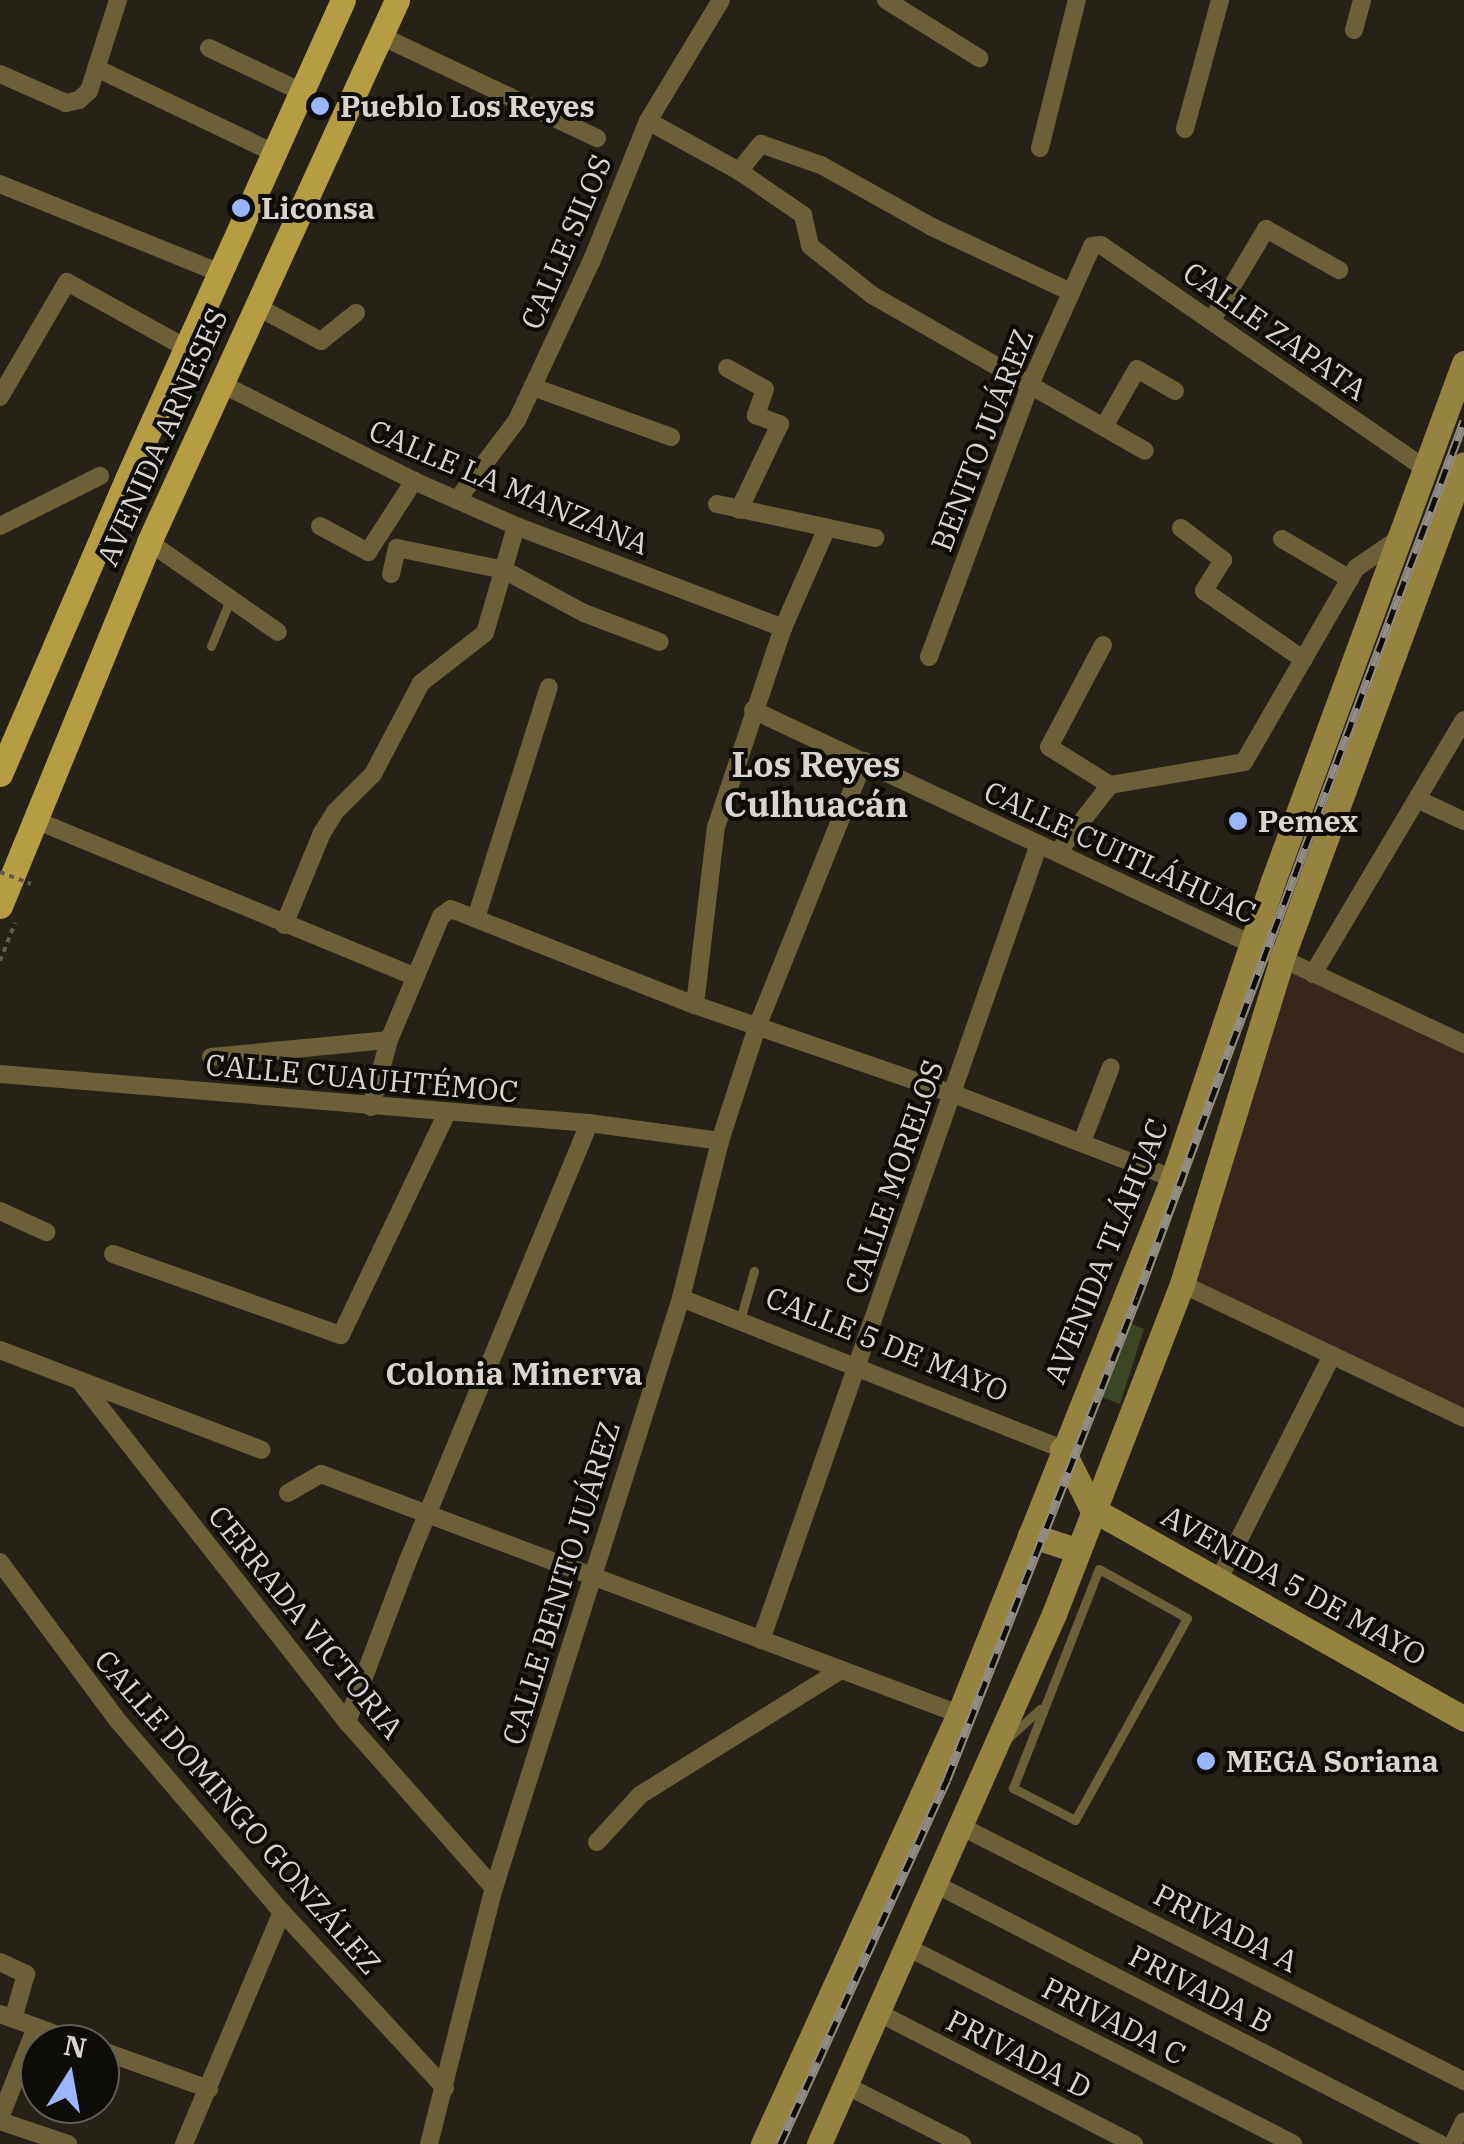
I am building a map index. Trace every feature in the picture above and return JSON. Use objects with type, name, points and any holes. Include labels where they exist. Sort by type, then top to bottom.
[{"type":"main road","name":"AVENIDA ARNESES","points":[[0,774],[343,0]]},
{"type":"main road","name":"AVENIDA ARNESES","points":[[0,906],[149,542],[397,0]]},
{"type":"main road","name":"AVENIDA TLÁHUAC","points":[[763,2144],[959,1714],[1173,1178],[1304,794],[1403,536],[1464,363]]},
{"type":"main road","points":[[819,2144],[1054,1614],[1182,1284],[1282,958],[1354,752],[1461,479]]},
{"type":"main road","points":[[1324,741],[1354,752]]},
{"type":"main road","points":[[1062,1449],[1092,1509]]},
{"type":"main road","name":"AVENIDA 5 DE MAYO","points":[[1092,1509],[1464,1718]]},
{"type":"main road","points":[[1030,1535],[1076,1550]]},
{"type":"street","points":[[0,74],[66,103],[79,100],[89,91],[118,0]]},
{"type":"street","name":"CALLE SILOS","points":[[456,500],[498,449],[533,387],[648,122],[720,0]]},
{"type":"street","points":[[1040,148],[1078,0]]},
{"type":"street","points":[[1185,128],[1220,0]]},
{"type":"street","points":[[1354,30],[1362,0]]},
{"type":"street","points":[[895,2],[979,58]]},
{"type":"street","points":[[380,36],[597,138]]},
{"type":"street","points":[[209,48],[302,92]]},
{"type":"street","points":[[96,68],[274,152]]},
{"type":"street","points":[[648,122],[739,171],[803,216],[810,246],[872,295],[1031,382],[1146,451]]},
{"type":"street","points":[[739,171],[761,144],[821,164],[932,227],[1071,292]]},
{"type":"street","points":[[0,184],[220,273]]},
{"type":"street","points":[[1212,320],[1266,229],[1339,270]]},
{"type":"street","name":"CALLE ZAPATA","points":[[1092,246],[1101,245],[1424,468]]},
{"type":"street","name":"BENITO JUÁREZ","points":[[929,657],[1031,382],[1092,246]]},
{"type":"street","points":[[0,397],[67,282],[186,348]]},
{"type":"street","points":[[256,306],[322,340],[356,313]]},
{"type":"street","points":[[727,368],[766,389],[756,416],[780,424],[739,510]]},
{"type":"street","points":[[1105,425],[1136,369],[1175,390]]},
{"type":"street","name":"CALLE LA MANZANA","points":[[220,383],[456,500],[782,628]]},
{"type":"street","points":[[533,387],[671,437]]},
{"type":"street","points":[[0,526],[100,476]]},
{"type":"street","points":[[320,526],[368,552],[414,481]]},
{"type":"street","points":[[717,504],[874,538]]},
{"type":"street","points":[[284,924],[322,833],[335,812],[373,774],[421,683],[484,633],[516,526]]},
{"type":"street","points":[[695,1005],[716,827],[782,628],[827,528]]},
{"type":"street","points":[[1181,528],[1223,560],[1204,591],[1304,660]]},
{"type":"street","points":[[1103,645],[1049,747],[1110,784],[1244,762],[1356,568],[1403,536]]},
{"type":"street","points":[[1282,539],[1350,578]]},
{"type":"street","points":[[149,542],[278,632]]},
{"type":"street","points":[[391,574],[397,548],[504,570],[584,612],[660,642]]},
{"type":"street","points":[[476,918],[549,687]]},
{"type":"street","name":"CALLE CUITLÁHUAC","points":[[752,710],[1464,1044]]},
{"type":"street","points":[[1313,974],[1464,720]]},
{"type":"street","name":"CALLE BENITO JUÁREZ","points":[[429,2144],[494,1888],[681,1298],[720,1141],[756,1027],[864,762]]},
{"type":"street","points":[[1058,852],[1110,784]]},
{"type":"street","points":[[1418,800],[1464,821]]},
{"type":"street","points":[[35,820],[415,978]]},
{"type":"street","name":"CALLE MORELOS","points":[[761,1640],[1040,844]]},
{"type":"street","points":[[370,1107],[389,1040],[415,978],[446,912],[457,910],[695,1005],[950,1093],[1173,1178]]},
{"type":"street","points":[[210,1057],[389,1040]]},
{"type":"street","points":[[1082,1142],[1111,1067]]},
{"type":"street","name":"CALLE CUAUHTÉMOC","points":[[0,1074],[590,1123],[720,1141]]},
{"type":"street","points":[[113,1254],[341,1335],[448,1113]]},
{"type":"street","points":[[348,1722],[427,1513],[590,1123]]},
{"type":"street","points":[[0,1211],[46,1232]]},
{"type":"street","points":[[1182,1284],[1464,1418]]},
{"type":"street","name":"CALLE 5 DE MAYO","points":[[681,1298],[1062,1449]]},
{"type":"street","points":[[0,1351],[262,1450]]},
{"type":"street","points":[[1220,1580],[1332,1355]]},
{"type":"street","name":"CERRADA VICTORIA","points":[[82,1384],[348,1722],[494,1888]]},
{"type":"street","points":[[288,1492],[322,1474],[959,1714]]},
{"type":"street","name":"CALLE DOMINGO GONZÁLEZ","points":[[0,1562],[119,1722],[282,1912],[444,2088]]},
{"type":"street","points":[[597,1842],[640,1795],[841,1670]]},
{"type":"street","name":"PRIVADA A","points":[[962,1827],[1464,2081]]},
{"type":"street","name":"PRIVADA B","points":[[937,1885],[1440,2144]]},
{"type":"street","points":[[184,2144],[282,1912]]},
{"type":"street","name":"PRIVADA C","points":[[909,1948],[1294,2144]]},
{"type":"street","points":[[0,1962],[26,1974],[6,2017]]},
{"type":"street","name":"PRIVADA D","points":[[879,2013],[1134,2144]]},
{"type":"street","points":[[120,2057],[209,2089]]},
{"type":"street","points":[[20,2068],[0,2120],[68,2144]]},
{"type":"street","points":[[847,2086],[962,2144]]},
{"type":"lane","points":[[211,646],[231,597]]},
{"type":"lane","points":[[740,1320],[754,1272]]},
{"type":"lane","points":[[1099,1569],[1187,1618],[1075,1820],[1012,1788],[1063,1660],[1099,1569]]},
{"type":"lane","points":[[1054,1614],[1063,1660]]},
{"type":"lane","points":[[995,1752],[1044,1707]]},
{"type":"path","points":[[0,872],[30,884]]},
{"type":"path","points":[[0,961],[11,933]]},
{"type":"shaded area","points":[[1282,958],[1464,1044],[1464,1418],[1182,1284]]},
{"type":"green space","points":[[1126,1322],[1144,1329],[1120,1404],[1096,1395]]},
{"type":"railway","points":[[780,2144],[947,1779],[1137,1298],[1464,421]]},
{"type":"place","name":"Pueblo Los Reyes","points":[[320,106]]},
{"type":"place","name":"Liconsa","points":[[241,208]]},
{"type":"place","name":"Pemex","points":[[1238,821]]},
{"type":"place","name":"MEGA Soriana","points":[[1206,1761]]},
{"type":"district","name":"Los Reyes Culhuacán","points":[[816,784]]},
{"type":"district","name":"Colonia Minerva","points":[[514,1373]]}]
